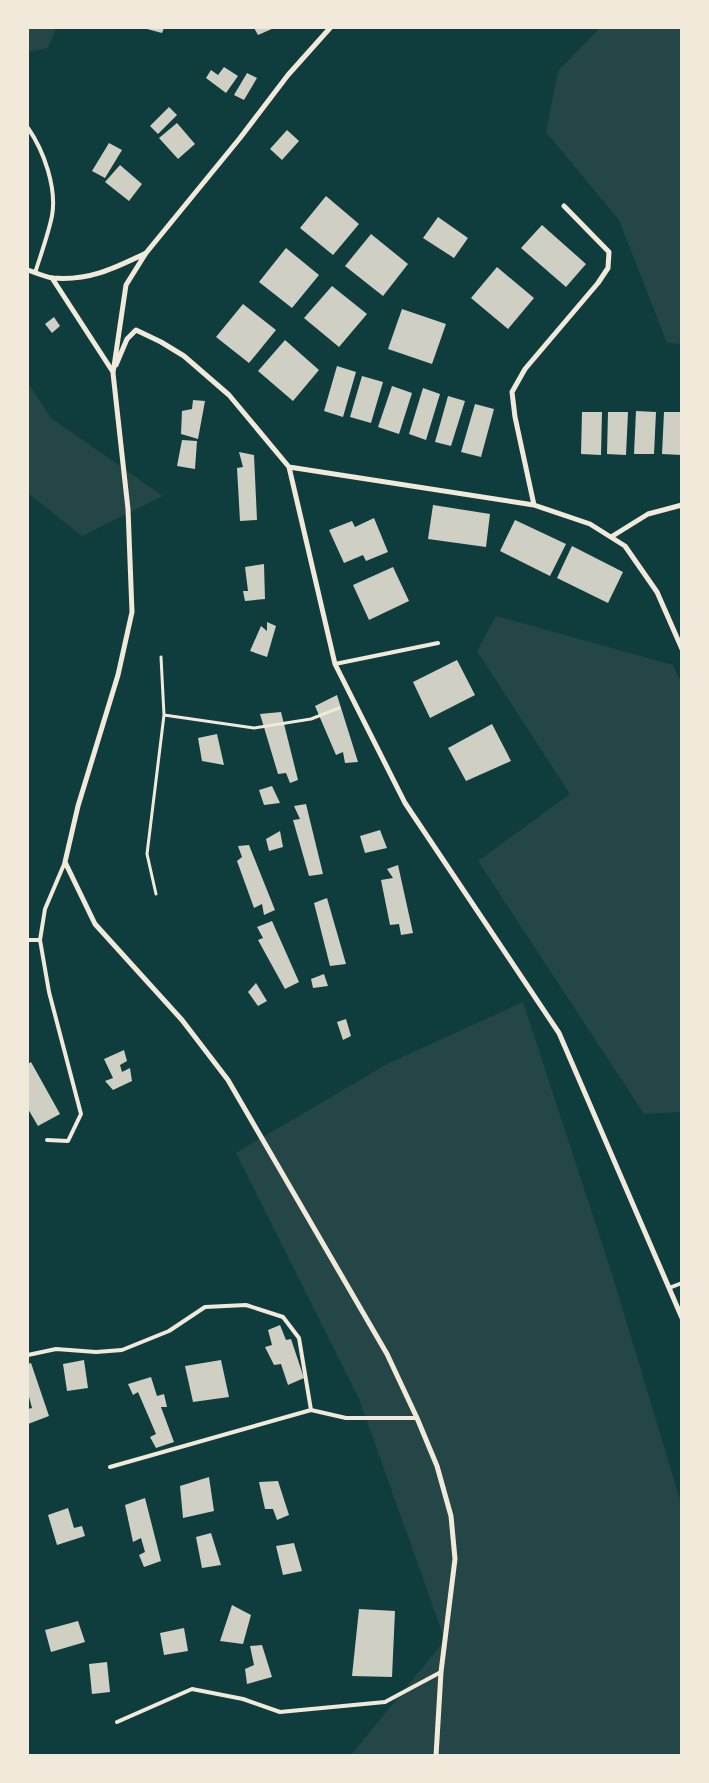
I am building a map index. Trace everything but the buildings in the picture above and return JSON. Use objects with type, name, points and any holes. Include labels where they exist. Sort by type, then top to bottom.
[{"type":"street","points":[[330,28],[288,75],[240,138],[146,253],[126,285],[113,373],[128,509],[132,612],[118,675],[78,806],[65,862],[94,924],[182,1020],[228,1080],[387,1354],[437,1466],[451,1516],[455,1559],[441,1672],[436,1756]]},
{"type":"street","points":[[534,505],[515,417],[512,392],[525,369],[598,283],[608,268],[609,252],[564,206]]},
{"type":"street","points":[[28,270],[52,278],[77,277],[104,272],[146,253]]},
{"type":"street","points":[[52,278],[113,373]]},
{"type":"street","points":[[113,373],[127,339],[136,330],[161,342],[184,356],[229,395],[289,467],[335,664],[405,803],[559,1033],[682,1318]]},
{"type":"street","points":[[289,467],[534,505],[590,524],[625,546],[657,592],[682,650]]},
{"type":"street","points":[[610,537],[648,514],[682,505]]},
{"type":"lane","points":[[28,128],[43,156],[52,196],[52,215],[35,272]]},
{"type":"lane","points":[[335,664],[438,642]]},
{"type":"lane","points":[[47,1140],[68,1141],[81,1114],[49,992],[40,940],[45,909],[65,862]]},
{"type":"lane","points":[[28,940],[40,940]]},
{"type":"lane","points":[[669,1288],[682,1283]]},
{"type":"lane","points":[[28,1355],[56,1349],[96,1352],[122,1350],[169,1331],[205,1307],[246,1305],[283,1317],[299,1338],[311,1410]]},
{"type":"lane","points":[[110,1467],[311,1410],[346,1418],[417,1418]]},
{"type":"lane","points":[[117,1722],[192,1689],[243,1699],[280,1712],[386,1702],[441,1672]]},
{"type":"path","points":[[156,894],[147,854],[164,715],[161,657]]},
{"type":"path","points":[[164,715],[254,728],[311,719],[354,702]]},
{"type":"shaded area","points":[[28,28],[56,28],[48,48],[28,52]]},
{"type":"shaded area","points":[[600,28],[681,28],[681,344],[667,343],[619,220],[546,132],[558,71]]},
{"type":"shaded area","points":[[28,383],[51,418],[163,496],[82,536],[28,493]]},
{"type":"shaded area","points":[[496,616],[673,665],[681,683],[681,1112],[644,1114],[478,861],[570,794],[477,651]]},
{"type":"shaded area","points":[[523,1002],[612,1274],[681,1503],[681,1755],[351,1755],[445,1640],[359,1399],[236,1153],[387,1064]]}]
